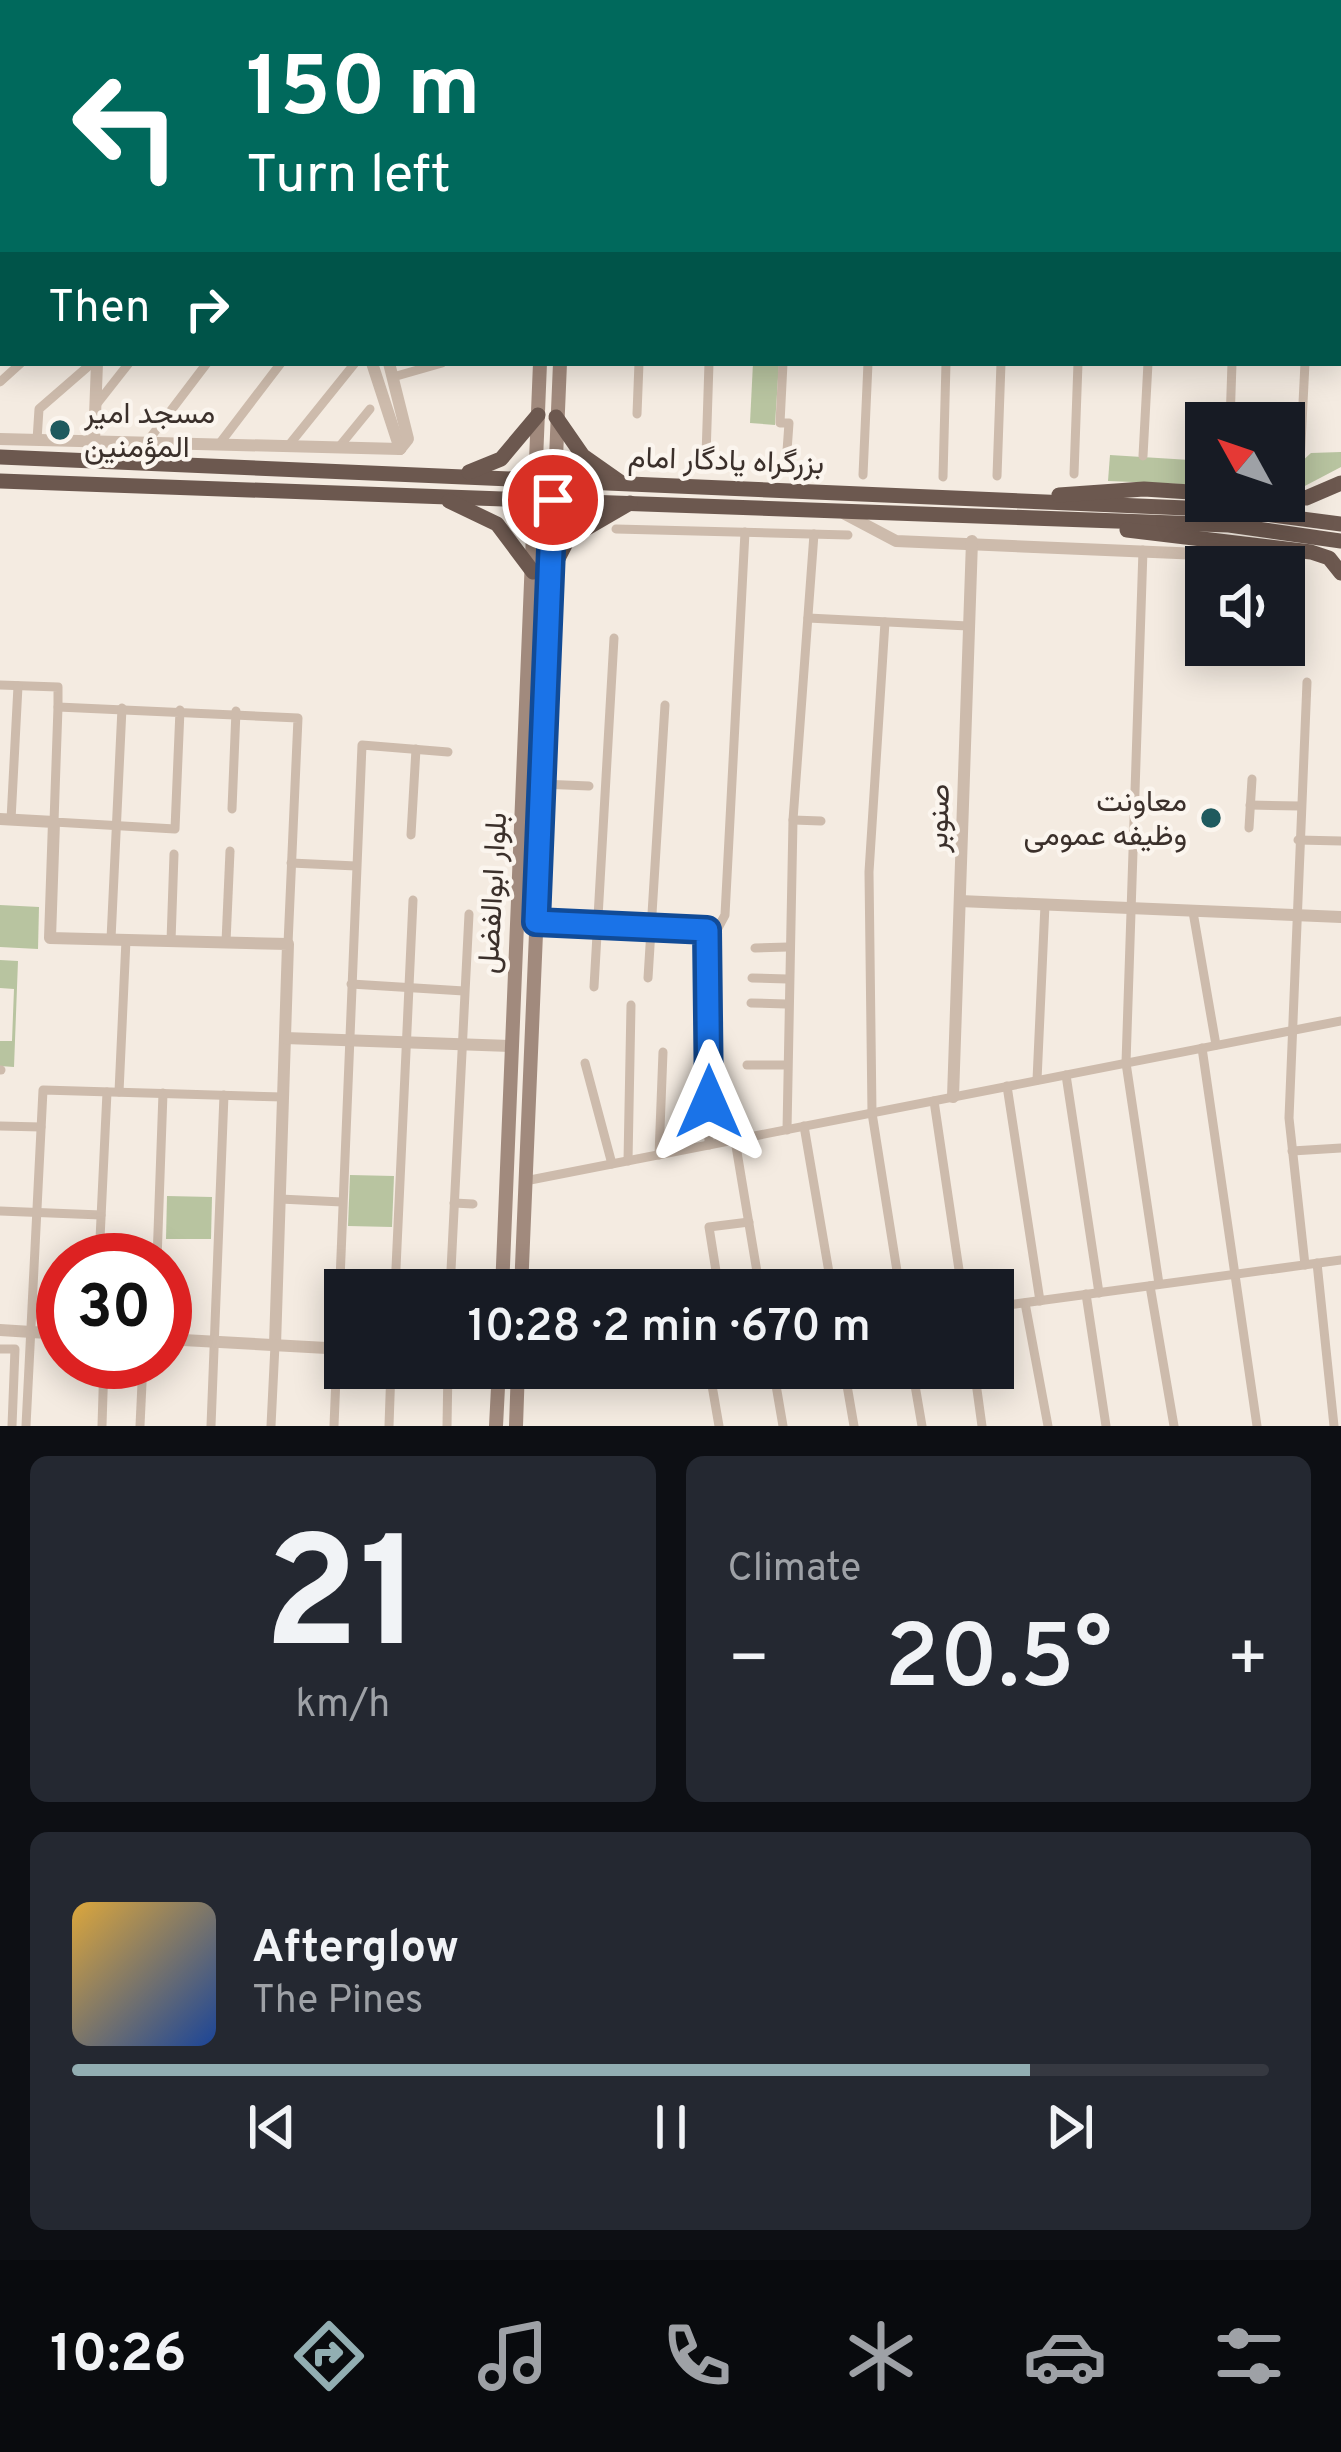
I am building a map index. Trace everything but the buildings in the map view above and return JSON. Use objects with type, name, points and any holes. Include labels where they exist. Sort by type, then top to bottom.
[{"type":"highway","points":[[464,474],[501,459],[538,415]]},
{"type":"highway","points":[[556,416],[583,456],[622,484]]},
{"type":"highway","name":"بزرگراه یادگار امام","points":[[1,451],[221,466],[1027,500],[1185,514]]},
{"type":"highway","name":"بزرگراه یادگار امام","points":[[0,481],[1095,522],[1185,519]]},
{"type":"highway","points":[[1305,498],[1341,483]]},
{"type":"highway","points":[[1027,500],[1101,491],[1185,493]]},
{"type":"highway","points":[[435,496],[497,524],[541,573],[568,539],[630,502]]},
{"type":"highway","points":[[1095,522],[1140,533],[1311,552],[1329,558],[1341,574]]},
{"type":"highway","points":[[1249,522],[1341,542]]},
{"type":"highway","points":[[1304,522],[1341,524]]},
{"type":"main road","name":"بلوار ابوالفضل","points":[[522,1269],[542,784],[541,573],[532,477],[540,366]]},
{"type":"main road","name":"بلوار ابوالفضل","points":[[503,1269],[523,813],[541,573],[553,500],[560,366]]},
{"type":"main road","points":[[523,813],[540,814]]},
{"type":"main road","points":[[496,1426],[498,1389]]},
{"type":"main road","points":[[515,1426],[517,1389]]},
{"type":"street","points":[[37,440],[39,409],[91,366]]},
{"type":"street","points":[[94,442],[95,366]]},
{"type":"street","points":[[96,405],[127,366]]},
{"type":"street","points":[[147,442],[205,366]]},
{"type":"street","points":[[220,443],[279,366]]},
{"type":"street","points":[[289,445],[353,366]]},
{"type":"street","points":[[373,366],[400,449]]},
{"type":"street","points":[[638,414],[639,366]]},
{"type":"street","points":[[706,456],[709,366]]},
{"type":"street","points":[[783,366],[780,423],[789,423],[787,452]]},
{"type":"street","points":[[863,475],[868,366]]},
{"type":"street","points":[[943,477],[946,366]]},
{"type":"street","points":[[997,476],[1001,366]]},
{"type":"street","points":[[1074,474],[1078,366]]},
{"type":"street","points":[[1143,456],[1148,366]]},
{"type":"street","points":[[1231,402],[1232,366]]},
{"type":"street","points":[[1303,402],[1305,366]]},
{"type":"street","points":[[378,382],[391,370],[408,439],[400,449]]},
{"type":"street","points":[[339,447],[370,409]]},
{"type":"street","points":[[1,451],[37,440],[400,449]]},
{"type":"street","points":[[193,442],[221,466]]},
{"type":"street","points":[[838,511],[896,541],[1185,552]]},
{"type":"street","points":[[928,514],[922,530],[928,542]]},
{"type":"street","points":[[616,529],[848,535]]},
{"type":"street","points":[[536,922],[707,930],[718,928],[725,915],[745,532]]},
{"type":"street","points":[[787,1130],[788,947],[814,534]]},
{"type":"street","name":"صنوبر","points":[[953,1097],[972,541]]},
{"type":"street","points":[[1143,550],[1126,1063],[1174,1426]]},
{"type":"street","points":[[808,618],[968,626]]},
{"type":"street","points":[[885,622],[869,872],[872,1113],[897,1269]]},
{"type":"street","points":[[594,987],[614,638]]},
{"type":"street","points":[[1307,682],[1289,1031],[1292,1151],[1334,1426]]},
{"type":"street","points":[[0,685],[58,687],[50,938],[288,944]]},
{"type":"street","points":[[19,686],[6,819],[175,829],[180,710]]},
{"type":"street","points":[[648,978],[665,705]]},
{"type":"street","points":[[58,707],[236,711],[298,718],[271,1426]]},
{"type":"street","points":[[111,939],[122,708]]},
{"type":"street","points":[[232,809],[236,711]]},
{"type":"street","points":[[342,1269],[362,745],[448,752]]},
{"type":"street","points":[[411,835],[416,749]]},
{"type":"street","points":[[1249,828],[1252,779]]},
{"type":"street","points":[[542,784],[590,786]]},
{"type":"street","points":[[1250,805],[1300,806]]},
{"type":"street","points":[[794,820],[821,821]]},
{"type":"street","points":[[1298,840],[1341,841]]},
{"type":"street","points":[[226,942],[230,851]]},
{"type":"street","points":[[171,940],[174,854]]},
{"type":"street","points":[[291,862],[356,866]]},
{"type":"street","points":[[395,1269],[413,900]]},
{"type":"street","points":[[960,901],[1341,917]]},
{"type":"street","points":[[1037,1080],[1045,905]]},
{"type":"street","points":[[1193,911],[1216,1045]]},
{"type":"street","points":[[451,1269],[469,914]]},
{"type":"street","points":[[707,930],[709,1145]]},
{"type":"street","points":[[101,1233],[127,940]]},
{"type":"street","points":[[755,949],[788,947]]},
{"type":"street","points":[[752,978],[787,979]]},
{"type":"street","points":[[351,985],[464,991]]},
{"type":"street","points":[[751,1003],[786,1004]]},
{"type":"street","points":[[628,1161],[631,1005]]},
{"type":"street","points":[[525,1181],[1341,1021]]},
{"type":"street","points":[[285,1038],[512,1046]]},
{"type":"street","points":[[1202,1048],[1257,1426]]},
{"type":"street","points":[[659,1155],[663,1052]]},
{"type":"street","points":[[585,1064],[612,1164]]},
{"type":"street","points":[[747,1065],[787,1065]]},
{"type":"street","points":[[1066,1075],[1099,1293]]},
{"type":"street","points":[[1007,1086],[1040,1301]]},
{"type":"street","points":[[26,1426],[43,1090],[283,1097]]},
{"type":"street","points":[[158,1233],[163,1094]]},
{"type":"street","points":[[211,1426],[224,1095]]},
{"type":"street","points":[[934,1101],[959,1269]]},
{"type":"street","points":[[0,1126],[41,1127]]},
{"type":"street","points":[[804,1126],[828,1269]]},
{"type":"street","points":[[735,1140],[757,1269]]},
{"type":"street","points":[[1292,1151],[1341,1148]]},
{"type":"street","points":[[280,1199],[342,1202]]},
{"type":"street","points":[[454,1204],[473,1204]]},
{"type":"street","points":[[0,1211],[101,1215]]},
{"type":"street","points":[[716,1269],[709,1227],[749,1222]]},
{"type":"street","points":[[1014,1304],[1341,1260]]},
{"type":"street","points":[[1086,1294],[1106,1426]]},
{"type":"street","points":[[1024,1303],[1048,1426]]},
{"type":"street","points":[[0,1330],[36,1332]]},
{"type":"street","points":[[192,1341],[324,1348]]},
{"type":"street","points":[[0,1349],[15,1349],[12,1426]]},
{"type":"street","points":[[102,1426],[103,1389]]},
{"type":"street","points":[[140,1426],[142,1389]]},
{"type":"street","points":[[334,1426],[337,1389]]},
{"type":"street","points":[[389,1426],[390,1389]]},
{"type":"street","points":[[447,1426],[448,1389]]},
{"type":"street","points":[[713,1389],[719,1426]]},
{"type":"street","points":[[777,1389],[783,1426]]},
{"type":"street","points":[[848,1389],[854,1426]]},
{"type":"street","points":[[916,1389],[922,1426]]},
{"type":"street","points":[[977,1389],[982,1426]]},
{"type":"green space","points":[[753,366],[779,366],[775,425],[750,423]]},
{"type":"green space","points":[[1341,452],[1341,467],[1305,486],[1305,458],[1311,453]]},
{"type":"green space","points":[[1110,455],[1185,460],[1185,484],[1108,481]]},
{"type":"green space","points":[[0,905],[39,907],[38,949],[0,947]]},
{"type":"green space","points":[[0,960],[18,961],[14,1067],[0,1066],[0,1041],[12,1041],[14,989],[0,988]]},
{"type":"green space","points":[[350,1175],[394,1176],[392,1227],[348,1226]]},
{"type":"green space","points":[[167,1196],[212,1197],[211,1239],[166,1233]]},
{"type":"place","name":"مسجد امیر المؤمنین","points":[[60,430]]},
{"type":"place","name":"معاونت وظیفه عمومی","points":[[1211,818]]},
{"type":"route","points":[[553,500],[536,922],[707,930],[709,1102]]}]
